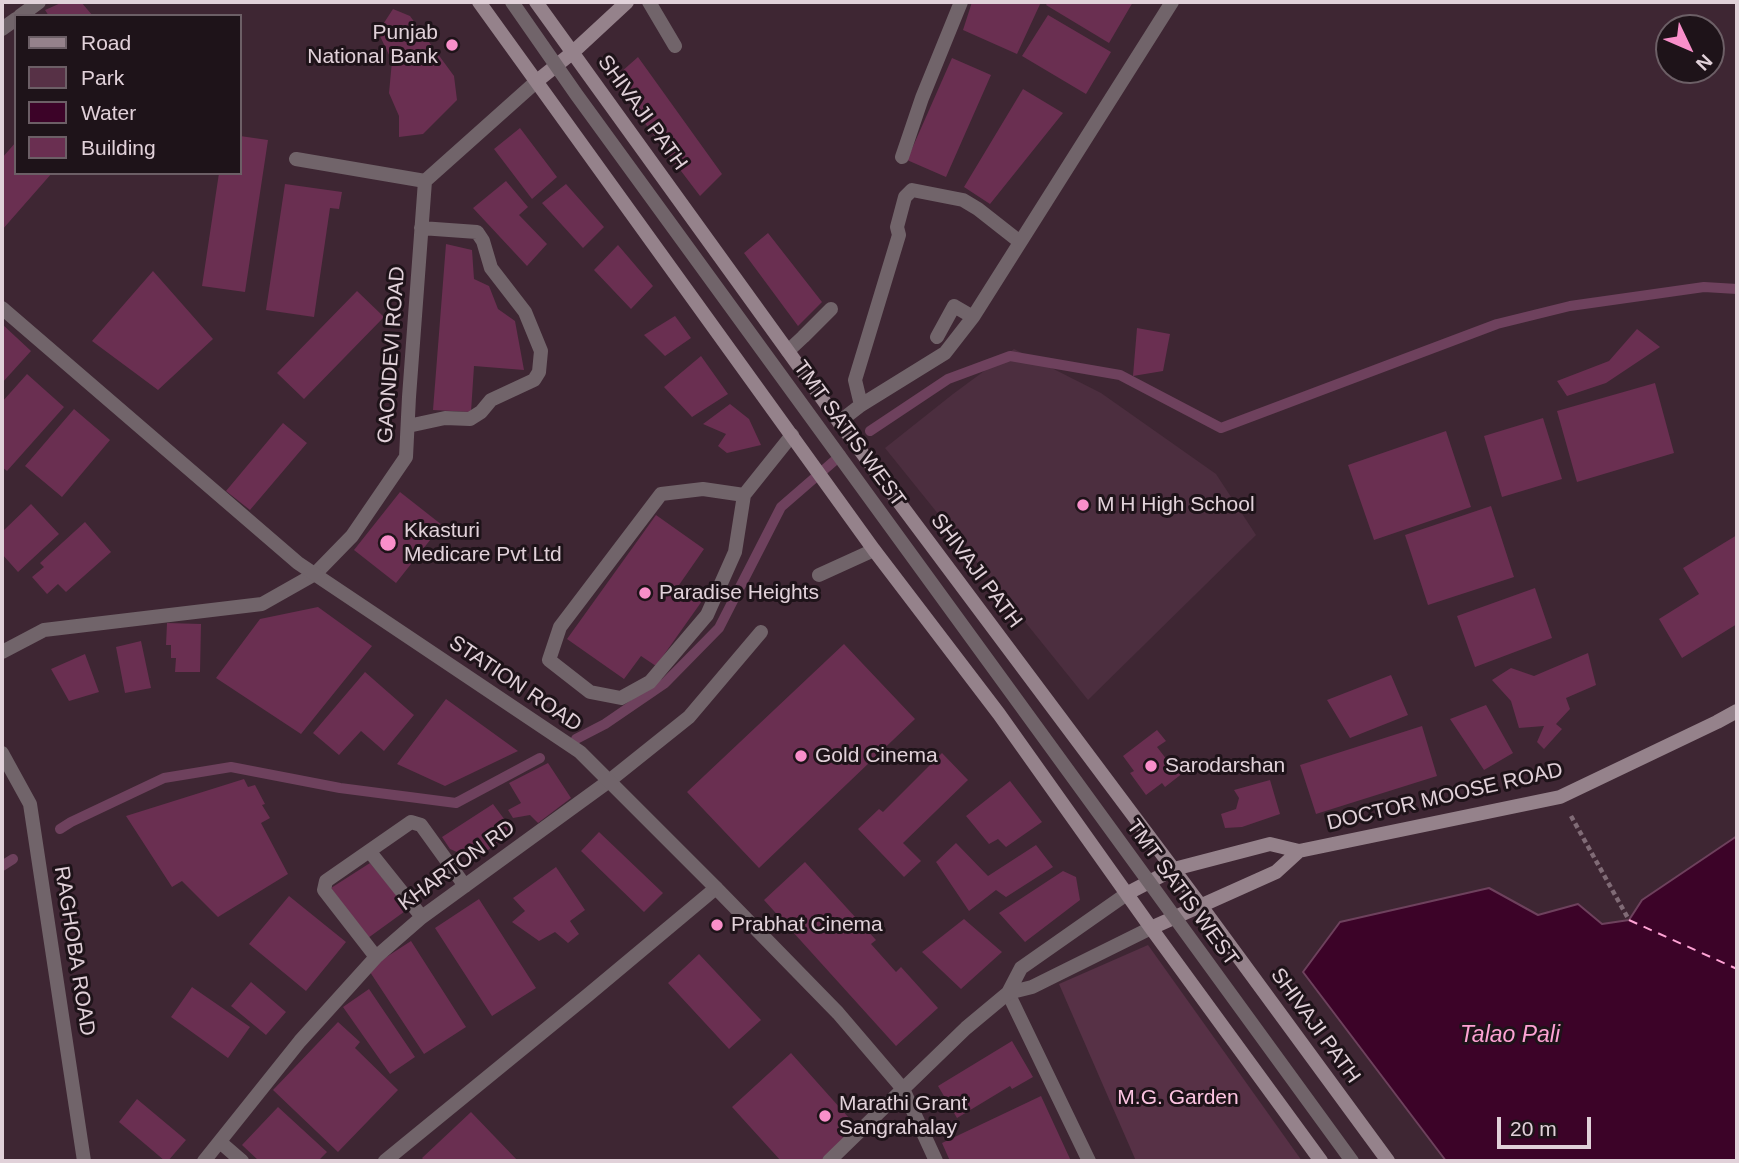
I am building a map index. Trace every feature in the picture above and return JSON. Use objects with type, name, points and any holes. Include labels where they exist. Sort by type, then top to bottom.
[{"type":"main road","points":[[479,2],[874,550],[999,714],[1321,1161]]},
{"type":"main road","name":"SHIVAJI PATH","points":[[536,2],[839,422],[1174,869],[1388,1161]]},
{"type":"main road","points":[[537,81],[627,2]]},
{"type":"main road","name":"DOCTOR MOOSE ROAD","points":[[1151,928],[1276,872],[1299,851],[1560,797],[1737,710]]},
{"type":"main road","points":[[1128,892],[1174,869],[1270,844],[1299,851]]},
{"type":"street","points":[[23,14],[39,2]]},
{"type":"street","name":"TMT SATIS WEST","points":[[512,2],[1352,1161]]},
{"type":"street","points":[[649,2],[675,46]]},
{"type":"street","points":[[902,157],[922,98],[961,2]]},
{"type":"street","points":[[839,422],[861,405],[945,353],[973,317],[1172,2]]},
{"type":"street","points":[[296,159],[425,181],[537,81]]},
{"type":"street","name":"GAONDEVI ROAD","points":[[2,652],[44,630],[262,604],[315,574],[352,536],[407,457],[425,181]]},
{"type":"street","points":[[861,405],[855,380],[899,235],[897,227],[905,197],[912,190],[963,200],[1020,242]]},
{"type":"street","points":[[408,426],[445,418],[470,419],[481,412],[491,400],[534,380],[539,372],[541,351],[525,312],[491,268],[484,242],[477,232],[421,228]]},
{"type":"street","points":[[937,337],[954,306],[973,317]]},
{"type":"street","name":"STATION ROAD","points":[[2,308],[298,563],[580,752],[838,1013],[903,1089],[936,1161]]},
{"type":"street","points":[[788,351],[831,309]]},
{"type":"street","points":[[744,495],[703,489],[661,494],[561,627],[549,660],[590,692],[621,698],[649,682],[707,615],[735,552],[744,495],[792,435]]},
{"type":"street","points":[[819,575],[874,550]]},
{"type":"street","name":"KHARTON RD","points":[[204,1161],[300,1041],[376,957],[422,917],[609,781],[689,717],[761,632]]},
{"type":"street","name":"RAGHOBA ROAD","points":[[2,753],[30,804],[84,1161]]},
{"type":"street","points":[[376,957],[324,890],[326,881],[411,822],[421,825],[465,886]]},
{"type":"street","points":[[370,852],[422,917]]},
{"type":"street","points":[[385,1161],[716,888]]},
{"type":"street","points":[[829,1161],[966,1028],[1008,993],[1021,968],[1128,892]]},
{"type":"street","points":[[1008,993],[1032,987],[1151,928]]},
{"type":"street","points":[[1008,993],[1089,1161]]},
{"type":"street","points":[[220,1142],[242,1161]]},
{"type":"path","points":[[1560,797],[1629,920]]},
{"type":"shaded area","name":"M H High School","points":[[1014,349],[1101,393],[1216,474],[1256,535],[1088,700],[885,448]]},
{"type":"green space","name":"M.G. Garden","points":[[1148,945],[1302,1161],[1136,1161],[1059,984]]},
{"type":"water","name":"Talao Pali","points":[[1737,836],[1737,1161],[1446,1161],[1303,972],[1340,922],[1489,888],[1538,915],[1578,904],[1602,924],[1629,920],[1642,900]]},
{"type":"building","points":[[63,2],[81,2],[91,14],[48,14],[45,10]]},
{"type":"building","points":[[972,2],[1041,2],[1017,54],[963,30]]},
{"type":"building","points":[[1048,2],[1133,2],[1109,43],[1046,5]]},
{"type":"building","points":[[393,9],[410,16],[454,76],[457,100],[423,134],[399,137],[399,116],[389,93],[392,61],[378,32]]},
{"type":"building","points":[[1048,15],[1111,52],[1086,94],[1022,56]]},
{"type":"building","points":[[638,57],[722,174],[700,196],[612,80]]},
{"type":"building","points":[[952,58],[991,75],[946,177],[907,160]]},
{"type":"building","points":[[1023,89],[1063,113],[990,204],[964,187]]},
{"type":"building","points":[[520,128],[557,177],[532,199],[494,149]]},
{"type":"building","points":[[242,136],[268,140],[245,292],[202,286],[219,175],[242,175]]},
{"type":"building","points":[[14,144],[14,175],[50,175],[2,230],[2,158]]},
{"type":"building","points":[[506,181],[528,207],[519,215],[547,244],[527,266],[473,208]]},
{"type":"building","points":[[285,184],[342,192],[339,209],[330,208],[314,317],[266,310]]},
{"type":"building","points":[[566,184],[604,227],[583,248],[542,203]]},
{"type":"building","points":[[768,233],[822,302],[798,326],[744,253]]},
{"type":"building","points":[[446,244],[472,250],[474,279],[489,286],[498,309],[515,321],[524,370],[474,366],[471,412],[433,410]]},
{"type":"building","points":[[618,245],[653,286],[631,309],[594,270]]},
{"type":"building","points":[[153,271],[213,339],[158,390],[92,341]]},
{"type":"building","points":[[357,291],[384,317],[304,399],[277,373]]},
{"type":"building","points":[[675,316],[691,338],[665,356],[644,335]]},
{"type":"building","points":[[2,324],[31,351],[2,383]]},
{"type":"building","points":[[1137,328],[1170,334],[1163,371],[1133,376]]},
{"type":"building","points":[[1637,329],[1660,347],[1606,383],[1567,396],[1557,381],[1609,361]]},
{"type":"building","points":[[701,356],[728,394],[692,417],[664,387]]},
{"type":"building","points":[[27,374],[64,407],[7,471],[2,467],[2,402]]},
{"type":"building","points":[[1655,383],[1674,453],[1577,482],[1557,411]]},
{"type":"building","points":[[730,404],[749,419],[761,445],[727,453],[718,446],[726,434],[703,424]]},
{"type":"building","points":[[74,409],[110,440],[62,497],[25,466]]},
{"type":"building","points":[[1543,418],[1562,479],[1502,497],[1484,436]]},
{"type":"building","points":[[283,423],[307,443],[250,510],[226,491]]},
{"type":"building","points":[[1446,431],[1471,507],[1374,540],[1348,465]]},
{"type":"building","points":[[400,492],[442,525],[396,583],[354,550]]},
{"type":"building","points":[[31,504],[59,534],[18,572],[2,554],[2,532]]},
{"type":"building","points":[[1491,506],[1514,577],[1428,605],[1405,535]]},
{"type":"building","name":"Paradise Heights","points":[[656,515],[704,549],[679,585],[702,601],[656,666],[641,656],[624,679],[567,639]]},
{"type":"building","points":[[85,522],[111,552],[66,592],[58,584],[47,594],[32,577],[44,567],[40,563]]},
{"type":"building","points":[[1737,535],[1737,624],[1682,658],[1659,619],[1699,594],[1683,568]]},
{"type":"building","points":[[1535,588],[1552,638],[1475,667],[1457,616]]},
{"type":"building","points":[[318,607],[372,646],[301,734],[216,678],[260,619]]},
{"type":"building","points":[[167,623],[201,624],[200,672],[175,672],[176,658],[171,658],[171,645],[166,645]]},
{"type":"building","points":[[141,641],[151,688],[125,693],[116,647]]},
{"type":"building","name":"Gold Cinema","points":[[844,644],[915,719],[759,868],[687,792]]},
{"type":"building","points":[[1588,653],[1596,685],[1566,698],[1570,709],[1556,724],[1562,729],[1544,749],[1537,742],[1544,726],[1519,728],[1511,701],[1492,680],[1511,668],[1534,676]]},
{"type":"building","points":[[85,654],[99,692],[69,701],[51,669]]},
{"type":"building","points":[[365,672],[414,715],[384,751],[361,731],[339,755],[313,733]]},
{"type":"building","points":[[1391,675],[1408,715],[1350,738],[1327,700]]},
{"type":"building","points":[[446,699],[518,751],[445,786],[397,764]]},
{"type":"building","points":[[1486,705],[1513,753],[1484,770],[1450,719]]},
{"type":"building","points":[[1422,726],[1437,776],[1316,814],[1300,765]]},
{"type":"building","name":"Sarodarshan","points":[[1157,730],[1166,741],[1157,747],[1174,769],[1183,762],[1188,769],[1165,787],[1162,783],[1146,795],[1130,773],[1134,771],[1123,756]]},
{"type":"building","points":[[942,753],[968,780],[903,843],[921,861],[904,877],[858,829],[879,809],[883,812]]},
{"type":"building","points":[[548,763],[571,798],[538,823],[530,815],[513,818],[508,810],[521,803],[509,783]]},
{"type":"building","points":[[244,779],[248,787],[255,785],[265,804],[262,805],[270,818],[261,823],[288,874],[218,917],[182,881],[172,887],[126,816]]},
{"type":"building","points":[[1270,780],[1280,814],[1242,827],[1225,828],[1221,814],[1236,809],[1239,798],[1234,790]]},
{"type":"building","points":[[1010,781],[1042,822],[1006,847],[998,839],[989,844],[966,816]]},
{"type":"building","points":[[493,804],[513,831],[475,860],[450,849],[442,837]]},
{"type":"building","points":[[599,832],[663,893],[644,912],[581,851]]},
{"type":"building","points":[[956,843],[988,876],[1036,845],[1053,867],[1006,897],[996,890],[969,911],[936,862]]},
{"type":"building","points":[[805,862],[876,940],[871,944],[896,972],[901,967],[938,1008],[896,1046],[764,900]]},
{"type":"building","points":[[370,863],[408,909],[368,938],[331,888]]},
{"type":"building","points":[[556,867],[585,910],[570,921],[579,934],[568,943],[555,932],[539,941],[512,922],[525,911],[513,898]]},
{"type":"building","points":[[1063,871],[1076,877],[1080,900],[1025,942],[999,913]]},
{"type":"building","points":[[289,896],[346,942],[306,991],[249,944]]},
{"type":"building","points":[[479,899],[536,988],[492,1016],[435,928]]},
{"type":"building","points":[[964,919],[1002,952],[961,989],[922,952]]},
{"type":"building","points":[[411,941],[466,1027],[424,1054],[368,969]]},
{"type":"building","points":[[699,954],[761,1020],[729,1049],[668,983]]},
{"type":"building","points":[[251,982],[286,1012],[266,1035],[231,1006]]},
{"type":"building","points":[[192,987],[250,1027],[228,1058],[171,1017]]},
{"type":"building","points":[[369,989],[415,1057],[390,1074],[343,1007]]},
{"type":"building","points":[[338,1022],[360,1042],[355,1048],[398,1090],[338,1152],[273,1090]]},
{"type":"building","points":[[1012,1041],[1033,1077],[1012,1089],[1010,1086],[957,1118],[938,1086]]},
{"type":"building","points":[[791,1053],[857,1127],[820,1161],[781,1161],[732,1107]]},
{"type":"building","points":[[1041,1096],[1071,1161],[950,1161],[942,1143]]},
{"type":"building","points":[[137,1099],[186,1140],[168,1161],[119,1122]]},
{"type":"building","points":[[278,1107],[327,1152],[318,1161],[259,1161],[242,1145]]},
{"type":"building","points":[[471,1112],[518,1161],[425,1161],[422,1158]]},
{"type":"waterway","points":[[870,431],[948,379],[1010,356],[1120,375],[1221,428],[1497,324],[1570,306],[1704,287],[1737,289]]},
{"type":"waterway","points":[[576,739],[605,724],[665,683],[719,628],[781,507],[841,455]]},
{"type":"waterway","points":[[60,829],[164,778],[231,767],[340,788],[456,803],[540,758]]},
{"type":"waterway","points":[[2,866],[13,859]]},
{"type":"ferry route","points":[[1629,920],[1737,969]]},
{"type":"place","name":"Punjab National Bank","points":[[452,45]]},
{"type":"place","name":"M H High School","points":[[1083,505]]},
{"type":"place","name":"Kkasturi Medicare Pvt Ltd","points":[[388,543]]},
{"type":"place","name":"Paradise Heights","points":[[645,593]]},
{"type":"place","name":"Gold Cinema","points":[[801,756]]},
{"type":"place","name":"Sarodarshan","points":[[1151,766]]},
{"type":"place","name":"Prabhat Cinema","points":[[717,925]]},
{"type":"place","name":"Marathi Grant Sangrahalay","points":[[825,1116]]}]
